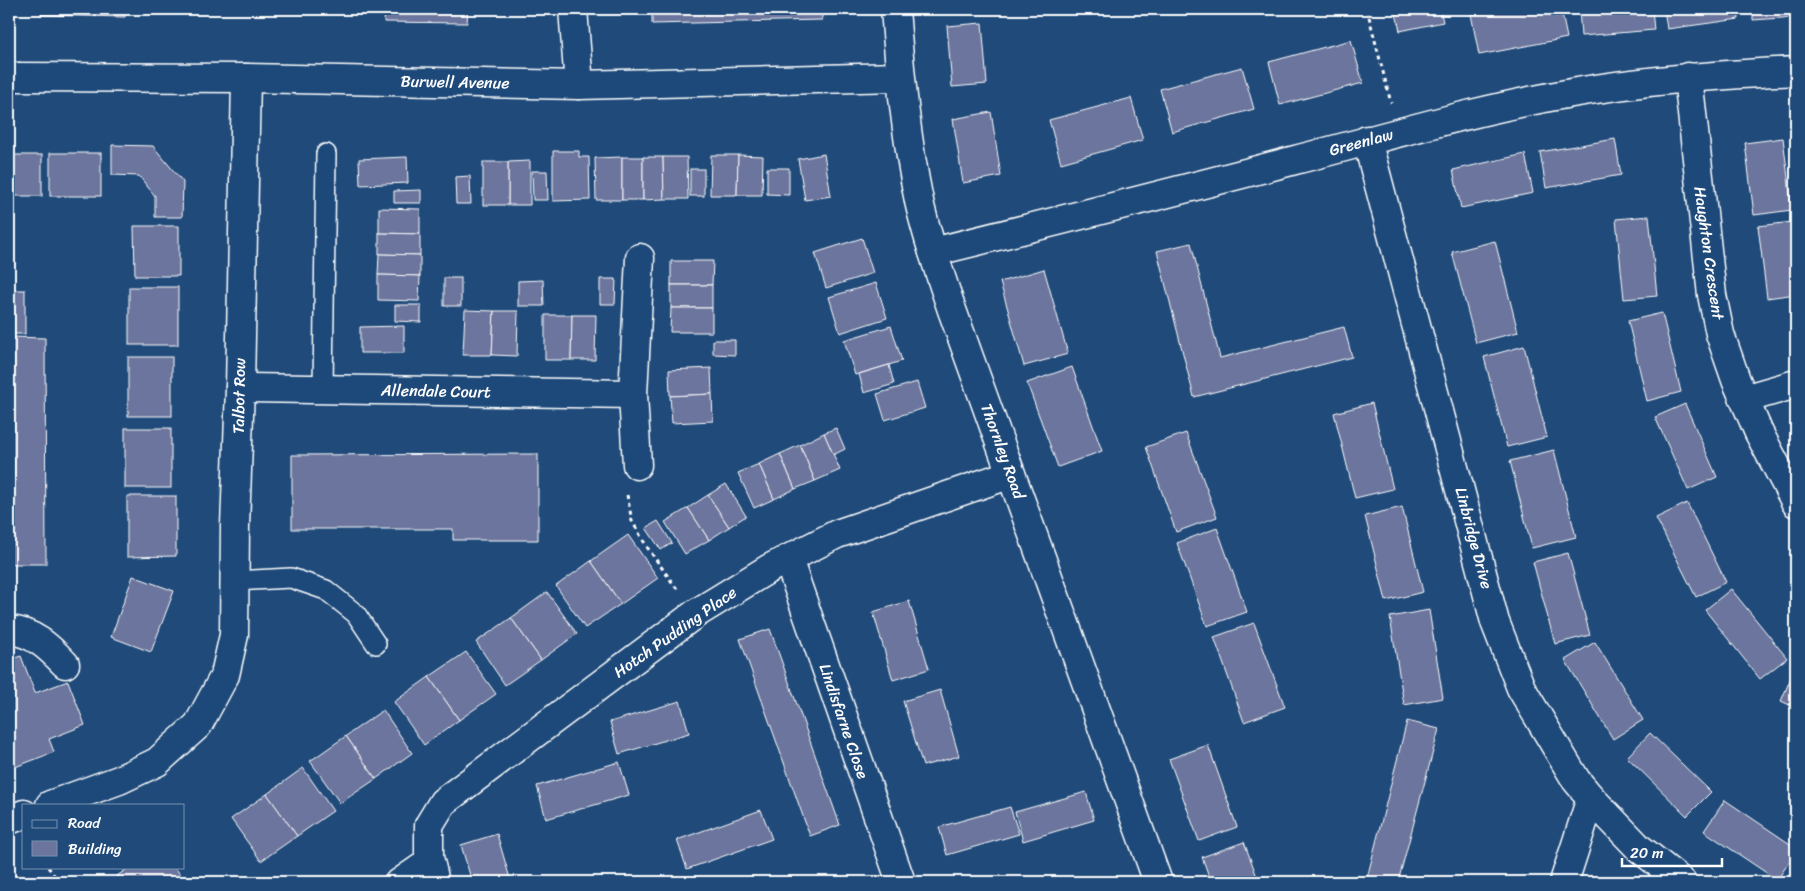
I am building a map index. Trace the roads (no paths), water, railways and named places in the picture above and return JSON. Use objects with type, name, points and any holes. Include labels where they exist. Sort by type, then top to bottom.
[{"type":"street","points":[[573,9],[579,84]]},
{"type":"street","name":"Thornley Road","points":[[895,9],[900,78],[919,202],[933,252],[952,310],[1158,882]]},
{"type":"street","name":"Greenlaw","points":[[933,252],[1286,163],[1470,114],[1567,94],[1688,77],[1796,71]]},
{"type":"street","name":"Burwell Avenue","points":[[9,77],[246,78],[579,84],[900,78]]},
{"type":"street","name":"Haughton Crescent","points":[[1688,77],[1712,295],[1720,334],[1744,399],[1796,503]]},
{"type":"street","name":"Talbot Row","points":[[53,804],[119,780],[157,762],[198,725],[225,675],[234,635],[246,78]]},
{"type":"street","name":"Linbridge Drive","points":[[1367,140],[1496,622],[1521,688],[1576,780],[1639,848],[1682,882]]},
{"type":"street","points":[[637,465],[633,394],[640,258]]},
{"type":"street","points":[[1744,399],[1796,384]]},
{"type":"street","name":"Allendale Court","points":[[240,388],[633,394]]},
{"type":"street","name":"Hotch Pudding Place","points":[[432,870],[429,825],[443,802],[695,614],[770,568],[837,534],[1011,474]]},
{"type":"street","name":"Lindisfarne Close","points":[[788,559],[901,882]]},
{"type":"street","points":[[9,630],[34,637],[50,647],[65,664]]},
{"type":"street","points":[[1564,882],[1591,798]]},
{"type":"street","points":[[9,820],[22,815]]},
{"type":"lane","points":[[323,389],[326,154]]},
{"type":"lane","points":[[235,581],[291,578],[326,590],[356,614],[376,644]]},
{"type":"lane","points":[[393,882],[432,870]]}]
